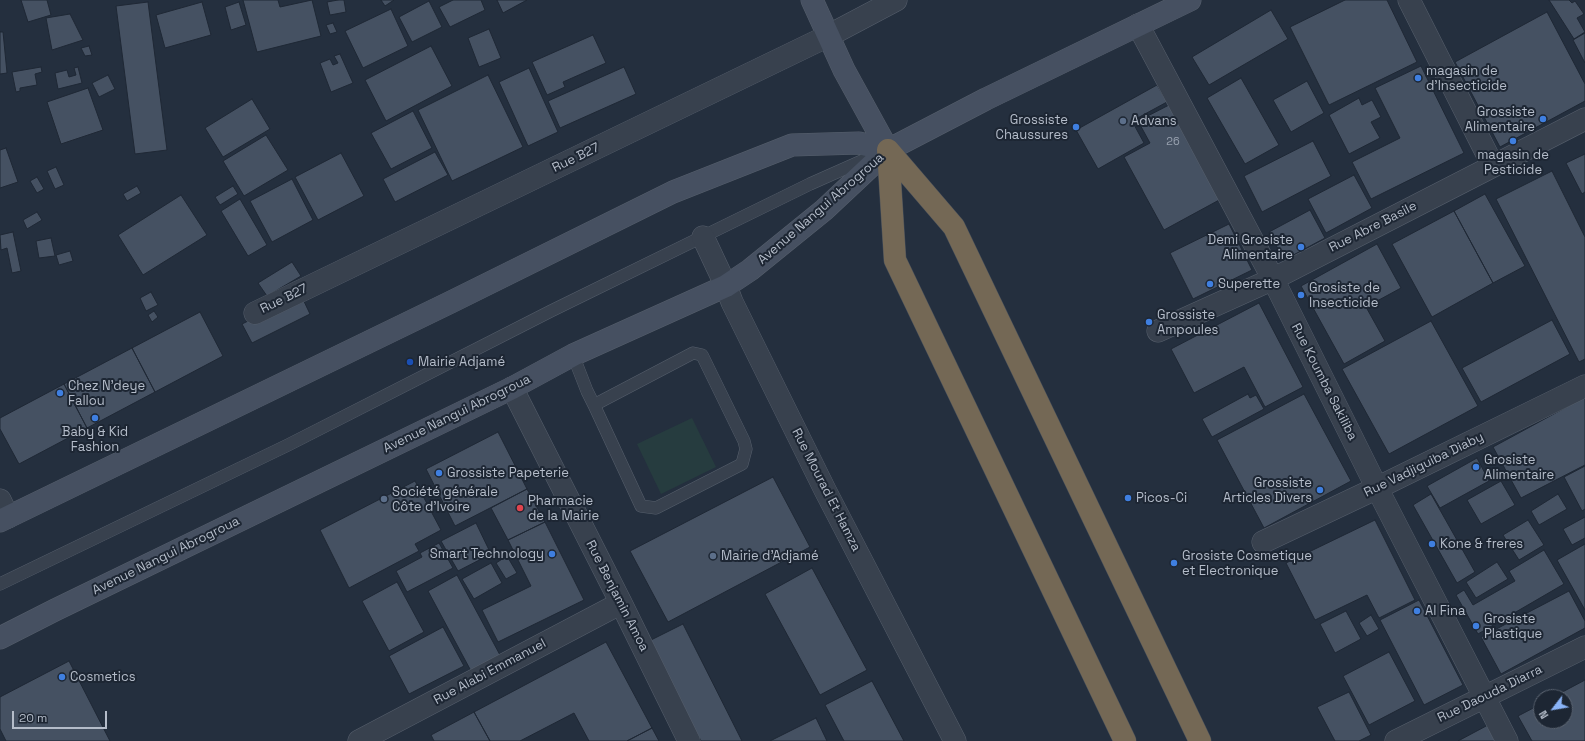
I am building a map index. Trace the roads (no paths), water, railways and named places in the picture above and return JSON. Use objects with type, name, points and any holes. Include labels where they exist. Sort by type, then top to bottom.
[{"type":"highway","points":[[888,150],[895,260],[1125,741]]},
{"type":"highway","points":[[888,150],[954,227],[1200,741]]},
{"type":"street","points":[[812,0],[844,70],[888,150]]},
{"type":"street","name":"Rue B27","points":[[255,313],[828,36],[896,0]]},
{"type":"street","name":"Avenue Nangui Abrogroua","points":[[0,638],[76,599],[512,388],[573,355],[726,286],[750,270],[824,210],[888,150],[986,99],[1190,0]]},
{"type":"street","points":[[1409,0],[1493,166]]},
{"type":"street","name":"Rue Koumba Sakiliba","points":[[1138,25],[1273,279],[1377,488],[1507,741]]},
{"type":"street","name":"Rue Abre Basile","points":[[1158,331],[1273,279],[1585,119]]},
{"type":"street","name":"Avenue Nangui Abrogroua","points":[[3,513],[451,302],[673,192],[792,145],[859,143],[888,150]]},
{"type":"street","name":"Rue Mourad Et Hamza","points":[[703,237],[732,302],[825,490],[955,741]]},
{"type":"street","name":"Rue Vadjiguiba Diaby","points":[[1263,542],[1585,386]]},
{"type":"street","name":"Rue Benjamin Amoa","points":[[512,388],[689,741]]},
{"type":"street","name":"Rue Alabi Emmanuel","points":[[359,741],[621,603]]},
{"type":"street","name":"Rue Daouda Diarra","points":[[1396,741],[1585,647]]},
{"type":"lane","name":"Avenue Nangui Abrogroua","points":[[0,584],[288,445],[530,321],[810,184],[888,150]]},
{"type":"lane","points":[[573,355],[594,405],[641,506],[656,508],[742,464],[746,449],[744,441],[702,355],[693,353],[594,405]]},
{"type":"place","name":"magasin de d'Insecticide","points":[[1418,78]]},
{"type":"place","name":"Grossiste Alimentaire","points":[[1543,119]]},
{"type":"place","name":"Advans","points":[[1123,121]]},
{"type":"place","name":"Grossiste Chaussures","points":[[1076,127]]},
{"type":"place","name":"magasin de Pesticide","points":[[1513,141]]},
{"type":"place","name":"Demi Grosiste Alimentaire","points":[[1301,247]]},
{"type":"place","name":"Superette","points":[[1210,284]]},
{"type":"place","name":"Grosiste de Insecticide","points":[[1301,295]]},
{"type":"place","name":"Grossiste Ampoules","points":[[1149,322]]},
{"type":"place","name":"Mairie Adjamé","points":[[410,362]]},
{"type":"place","name":"Chez N'deye Fallou","points":[[60,393]]},
{"type":"place","name":"Baby & Kid Fashion","points":[[95,418]]},
{"type":"place","name":"Grosiste Alimentaire","points":[[1476,467]]},
{"type":"place","name":"Grossiste Papeterie","points":[[439,473]]},
{"type":"place","name":"Grossiste Articles Divers","points":[[1320,490]]},
{"type":"place","name":"Picos-Ci","points":[[1128,498]]},
{"type":"place","name":"Société générale Côte d'Ivoire","points":[[384,499]]},
{"type":"place","name":"Pharmacie de la Mairie","points":[[520,508]]},
{"type":"place","name":"Kone & freres","points":[[1432,544]]},
{"type":"place","name":"Smart Technology","points":[[552,554]]},
{"type":"place","name":"Mairie d'Adjamé","points":[[713,556]]},
{"type":"place","name":"Grosiste Cosmetique et Electronique","points":[[1174,563]]},
{"type":"place","name":"Al Fina","points":[[1417,611]]},
{"type":"place","name":"Grosiste Plastique","points":[[1476,626]]},
{"type":"place","name":"Cosmetics","points":[[62,677]]}]
